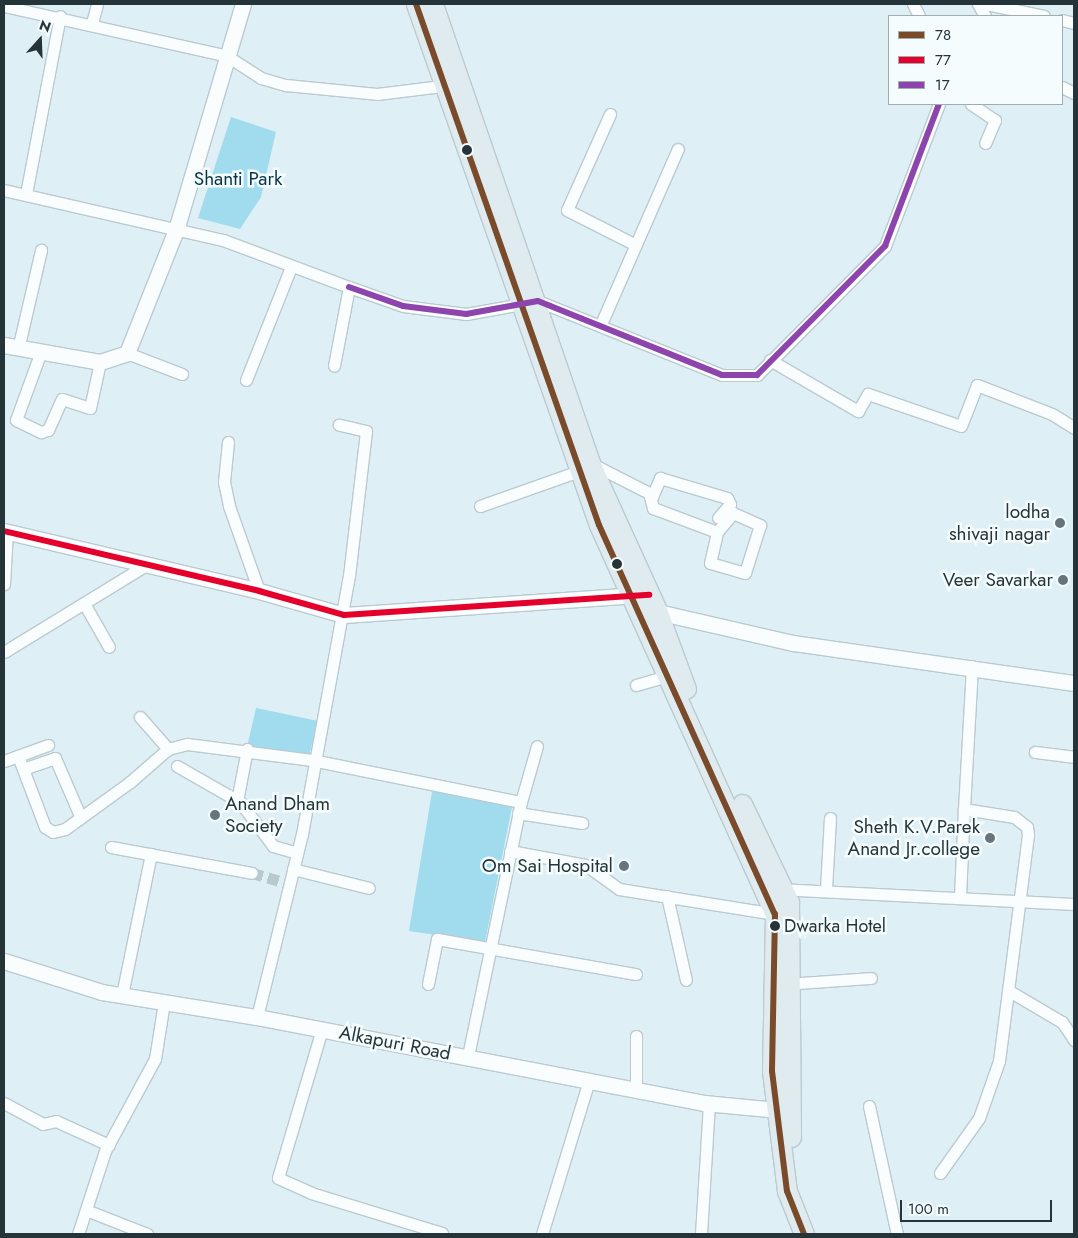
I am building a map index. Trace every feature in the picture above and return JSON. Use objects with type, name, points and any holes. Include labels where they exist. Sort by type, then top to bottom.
[{"type":"main road","points":[[416,4],[453,82]]},
{"type":"main road","points":[[433,4],[453,82],[584,467],[692,704],[786,889],[781,985],[783,1111],[787,1191],[804,1234]]},
{"type":"main road","points":[[645,603],[668,676],[766,890],[775,914],[781,985]]},
{"type":"main road","points":[[783,1111],[794,1168],[816,1234]]},
{"type":"street","points":[[92,23],[97,4]]},
{"type":"street","points":[[127,353],[176,230],[242,4]]},
{"type":"street","points":[[978,4],[984,15]]},
{"type":"street","points":[[986,4],[1039,15]]},
{"type":"street","points":[[4,6],[92,23],[227,56],[261,78],[312,89],[377,94],[453,82]]},
{"type":"street","points":[[26,194],[60,16]]},
{"type":"street","points":[[4,190],[224,240],[291,267],[349,287],[434,311],[466,314],[530,304],[601,324],[722,375],[757,375],[800,328],[822,314],[849,277],[885,246],[939,105]]},
{"type":"street","points":[[972,105],[994,120],[985,143]]},
{"type":"street","points":[[610,114],[567,210],[636,245]]},
{"type":"street","points":[[601,324],[678,149]]},
{"type":"street","points":[[41,250],[11,347],[40,354],[100,362],[127,353],[182,374]]},
{"type":"street","points":[[246,380],[291,267]]},
{"type":"street","points":[[334,366],[349,287]]},
{"type":"street","points":[[40,354],[16,420],[41,432],[48,430],[62,399],[90,408],[100,362]]},
{"type":"street","points":[[770,360],[858,411],[868,394],[961,426],[977,385],[1052,414],[1074,428]]},
{"type":"street","points":[[257,1016],[288,883],[297,853],[312,760],[344,616],[366,431],[339,424]]},
{"type":"street","points":[[228,442],[224,482],[229,506],[259,591]]},
{"type":"street","points":[[480,506],[584,467],[652,497]]},
{"type":"street","points":[[717,532],[652,508],[652,497],[660,478],[727,498],[730,504],[721,509],[718,518]]},
{"type":"street","points":[[733,513],[759,522],[745,573],[710,563],[717,532],[733,513]]},
{"type":"street","points":[[4,584],[5,532],[259,591],[344,616],[645,603],[793,643],[972,666],[1074,683]]},
{"type":"street","points":[[4,652],[84,605],[146,565]]},
{"type":"street","points":[[84,605],[109,647]]},
{"type":"street","points":[[960,896],[972,666]]},
{"type":"street","points":[[636,685],[668,676]]},
{"type":"street","points":[[140,717],[168,749]]},
{"type":"street","points":[[18,756],[45,827],[58,832],[81,818],[168,749],[187,744],[247,749],[312,760],[582,823]]},
{"type":"street","points":[[4,761],[48,745]]},
{"type":"street","points":[[468,1056],[519,807],[537,746]]},
{"type":"street","points":[[238,801],[247,749]]},
{"type":"street","points":[[1035,752],[1074,757]]},
{"type":"street","points":[[23,769],[55,758],[81,818]]},
{"type":"street","points":[[177,766],[238,801],[273,846],[297,853]]},
{"type":"street","points":[[940,1172],[979,1118],[999,1061],[1011,992],[1027,827],[1014,817],[964,809]]},
{"type":"street","points":[[826,889],[830,818]]},
{"type":"street","points":[[111,847],[252,873]]},
{"type":"street","points":[[510,851],[578,862],[614,888],[775,914]]},
{"type":"street","points":[[122,995],[151,854]]},
{"type":"street","points":[[293,869],[370,888]]},
{"type":"street","points":[[766,890],[826,889],[1074,904]]},
{"type":"street","points":[[667,896],[686,980]]},
{"type":"street","points":[[428,984],[437,939],[636,974]]},
{"type":"street","name":"Alkapuri Road","points":[[4,961],[122,995],[257,1016],[636,1088],[708,1104],[783,1111]]},
{"type":"street","points":[[781,985],[871,978]]},
{"type":"street","points":[[1011,992],[1062,1022],[1074,1040]]},
{"type":"street","points":[[78,1234],[109,1145],[155,1059],[164,1002]]},
{"type":"street","points":[[322,1029],[278,1178],[312,1193],[442,1233]]},
{"type":"street","points":[[636,1036],[636,1088]]},
{"type":"street","points":[[542,1234],[589,1080]]},
{"type":"street","points":[[4,1102],[43,1124],[56,1121],[109,1145]]},
{"type":"street","points":[[702,1234],[708,1104]]},
{"type":"street","points":[[869,1106],[897,1234]]},
{"type":"street","points":[[86,1210],[141,1233]]},
{"type":"green space","name":"Shanti Park","points":[[231,117],[276,132],[261,197],[240,229],[198,218]]},
{"type":"green space","points":[[256,708],[318,721],[309,756],[247,747]]},
{"type":"green space","points":[[433,786],[513,802],[485,942],[409,931]]},
{"type":"tunnel","points":[[252,873],[286,883]]},
{"type":"transit line","name":"78","points":[[416,4],[599,525],[775,914],[772,1071],[787,1191],[804,1234]]},
{"type":"transit line","name":"17","points":[[349,287],[403,306],[466,314],[538,301],[722,375],[757,375],[885,246],[939,105]]},
{"type":"transit line","name":"77","points":[[4,531],[259,591],[344,615],[649,595]]},
{"type":"place","name":"lodha shivaji nagar","points":[[1060,523]]},
{"type":"place","name":"Veer Savarkar","points":[[1063,580]]},
{"type":"place","name":"Anand Dham Society","points":[[215,815]]},
{"type":"place","name":"Sheth K.V.Parek Anand Jr.college","points":[[990,838]]},
{"type":"place","name":"Om Sai Hospital","points":[[624,866]]},
{"type":"place","name":"Dwarka Hotel","points":[[775,926]]}]
